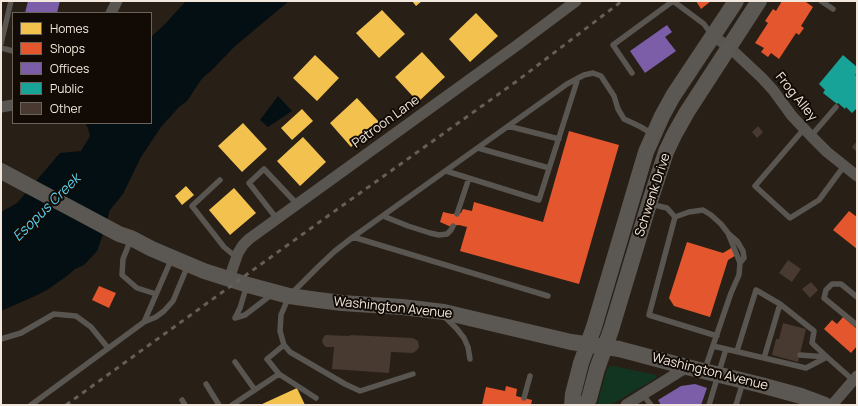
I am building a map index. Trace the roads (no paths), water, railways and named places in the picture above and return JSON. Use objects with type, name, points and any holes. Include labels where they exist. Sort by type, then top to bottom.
[{"type":"street","points":[[112,12],[117,1]]},
{"type":"street","name":"Patroon Lane","points":[[229,280],[236,257],[243,245],[249,239],[576,1]]},
{"type":"street","name":"Schwenk Drive","points":[[572,405],[573,394],[587,344],[594,327],[646,152],[653,134],[673,96],[736,1]]},
{"type":"street","name":"Schwenk Drive","points":[[584,405],[589,399],[597,369],[666,152],[687,112],[759,1]]},
{"type":"street","name":"Frog Alley","points":[[713,36],[729,47],[773,90],[792,116],[807,133],[827,152],[857,176]]},
{"type":"street","points":[[1,107],[12,105]]},
{"type":"street","name":"Washington Avenue","points":[[4,172],[125,236],[172,258],[229,280],[282,294],[342,303],[439,311],[464,316],[571,342],[620,349],[743,382],[761,385],[801,396],[825,405]]},
{"type":"street","points":[[626,405],[687,367]]},
{"type":"street","points":[[832,405],[855,378]]},
{"type":"lane","points":[[1,44],[11,1]]},
{"type":"lane","points":[[632,73],[614,45],[672,1],[704,24],[713,36]]},
{"type":"lane","points":[[682,1],[682,8]]},
{"type":"lane","points":[[820,1],[833,9]]},
{"type":"lane","points":[[1,48],[12,51]]},
{"type":"lane","points":[[248,285],[235,318],[245,315],[282,294],[319,266],[353,237],[567,84],[584,75],[593,73],[601,76],[614,96],[618,109],[624,119],[653,134]]},
{"type":"lane","points":[[446,171],[539,200],[578,78]]},
{"type":"lane","points":[[836,107],[807,133],[755,186],[790,218],[819,200],[844,166]]},
{"type":"lane","points":[[508,126],[559,139]]},
{"type":"lane","points":[[478,148],[549,168]]},
{"type":"lane","points":[[277,219],[249,183],[264,168],[297,204]]},
{"type":"lane","points":[[457,214],[469,178]]},
{"type":"lane","points":[[220,180],[192,206],[224,247],[236,257]]},
{"type":"lane","points":[[649,204],[668,208],[675,217]]},
{"type":"lane","points":[[675,217],[689,212],[703,210],[711,215],[722,224],[728,233],[740,263],[739,275],[731,293],[713,346],[709,405]]},
{"type":"lane","points":[[383,216],[408,226],[439,235],[446,234],[453,226]]},
{"type":"lane","points":[[675,217],[649,315],[717,336]]},
{"type":"lane","points":[[125,236],[122,275],[138,288],[156,294]]},
{"type":"lane","points":[[353,237],[548,296]]},
{"type":"lane","points":[[144,322],[172,258]]},
{"type":"lane","points":[[31,405],[144,322],[156,317],[164,310],[173,301],[188,264]]},
{"type":"lane","points":[[857,297],[841,284],[832,284],[826,290],[824,298],[857,325]]},
{"type":"lane","points":[[737,351],[756,290],[780,304],[814,330],[812,343],[827,357],[855,378]]},
{"type":"lane","points":[[282,294],[280,331],[284,345],[290,352],[360,391],[413,374]]},
{"type":"lane","points":[[764,358],[780,304]]},
{"type":"lane","points":[[439,311],[464,338],[468,346],[470,360]]},
{"type":"lane","points":[[1,339],[21,333],[54,314],[76,316],[91,327],[108,348]]},
{"type":"lane","points":[[284,345],[267,359],[279,374],[316,398]]},
{"type":"lane","points":[[713,346],[806,368],[827,357]]},
{"type":"lane","points":[[768,347],[774,348]]},
{"type":"lane","points":[[711,373],[726,349]]},
{"type":"lane","points":[[800,354],[827,357]]},
{"type":"lane","points":[[235,362],[255,390]]},
{"type":"lane","points":[[232,405],[279,374]]},
{"type":"lane","points":[[524,398],[530,376]]},
{"type":"lane","points":[[736,405],[743,382]]},
{"type":"lane","points":[[206,384],[219,405]]},
{"type":"lane","points":[[643,394],[651,405]]},
{"type":"water","name":"Esopus Creek","points":[[186,1],[289,1],[234,47],[201,80],[187,101],[179,107],[161,127],[141,157],[123,194],[110,210],[97,251],[84,265],[75,269],[47,290],[1,311],[1,212],[17,203],[60,153],[81,151],[90,136],[86,124],[152,124],[152,36]]},
{"type":"water","points":[[278,96],[292,111],[268,127],[260,120]]},
{"type":"railway","points":[[66,405],[517,81],[622,1]]}]
